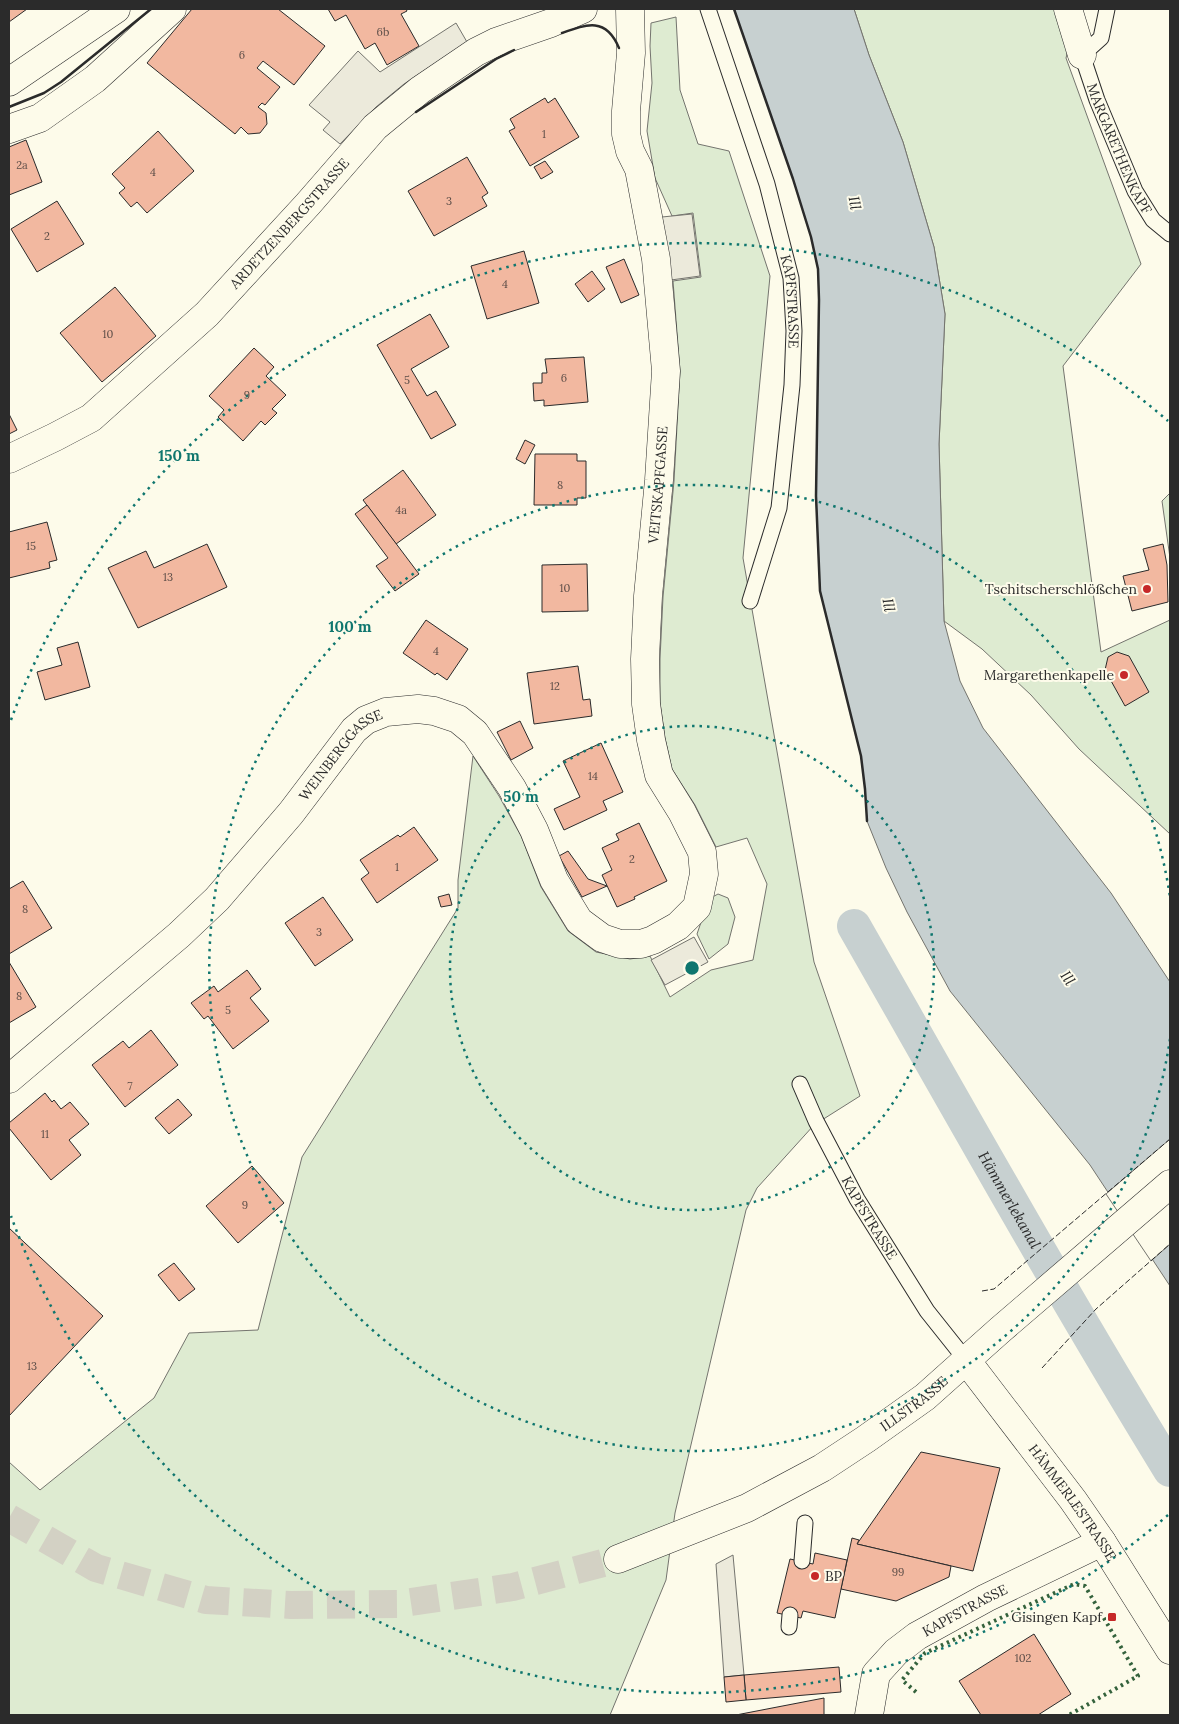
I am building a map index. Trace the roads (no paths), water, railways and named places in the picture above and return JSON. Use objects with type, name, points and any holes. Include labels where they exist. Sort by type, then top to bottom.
[{"type":"street","points":[[9,82],[116,9]]},
{"type":"street","points":[[9,129],[40,118],[95,79],[172,9]]},
{"type":"street","name":"ARDETZENBERGSTRASSE","points":[[9,459],[91,418],[98,412],[207,314],[376,127],[420,90],[476,52],[496,42],[551,23],[583,9]]},
{"type":"street","name":"VEITSKAPFGASSE","points":[[630,9],[631,53],[626,134],[630,151],[638,169],[656,259],[666,371],[659,480],[648,596],[645,658],[646,704],[651,740],[659,775],[682,812],[702,852],[704,874],[696,906],[678,926],[662,936]]},
{"type":"street","name":"MARGARETHENKAPF","points":[[1068,9],[1082,56]]},
{"type":"street","name":"WEINBERGGASSE","points":[[9,1079],[166,946],[211,904],[291,813],[354,730],[366,720],[386,712],[418,709],[434,711],[458,719],[475,733],[512,788],[534,830],[554,880],[579,921],[602,938],[620,944],[642,944],[662,936]]},
{"type":"street","name":"ILLSTRASSE","points":[[618,1559],[747,1508],[822,1468],[866,1439],[925,1397],[1170,1184]]},
{"type":"street","name":"HÄMMERLESTRASSE","points":[[966,1360],[1073,1500],[1102,1542],[1170,1650]]},
{"type":"street","name":"KAPFSTRASSE","points":[[869,1715],[876,1674],[896,1652],[917,1636],[986,1598],[1102,1542]]},
{"type":"lane","name":"KAPFSTRASSE","points":[[708,9],[767,184],[790,278],[794,331],[792,385],[779,508],[750,601]]},
{"type":"lane","points":[[1082,56],[1101,38],[1107,9]]},
{"type":"lane","name":"MARGARETHENKAPF","points":[[1082,56],[1097,100],[1135,191],[1153,220],[1170,234]]},
{"type":"lane","name":"KAPFSTRASSE","points":[[800,1084],[816,1121],[856,1199],[927,1311],[966,1360]]},
{"type":"lane","points":[[802,1561],[805,1522]]},
{"type":"water","name":"Ill","points":[[734,9],[854,9],[869,55],[903,142],[934,247],[945,314],[939,444],[944,621],[960,681],[983,728],[1111,893],[1170,982],[1170,1286],[1090,1165],[950,991],[907,912],[886,868],[867,821],[861,756],[820,591],[816,496],[818,269],[811,237],[793,179]]},
{"type":"waterway","name":"Hämmerlekanal","points":[[854,926],[1049,1267],[1170,1470]]},
{"type":"tunnel","points":[[9,1518],[96,1568],[206,1600],[291,1605],[397,1604],[513,1587],[618,1559]]},
{"type":"place","name":"Tschitscherschlößchen","points":[[1147,589]]},
{"type":"place","name":"Margarethenkapelle","points":[[1124,675]]},
{"type":"place","name":"BP","points":[[815,1576]]},
{"type":"place","name":"Gisingen Kapf","points":[[1112,1617]]}]
